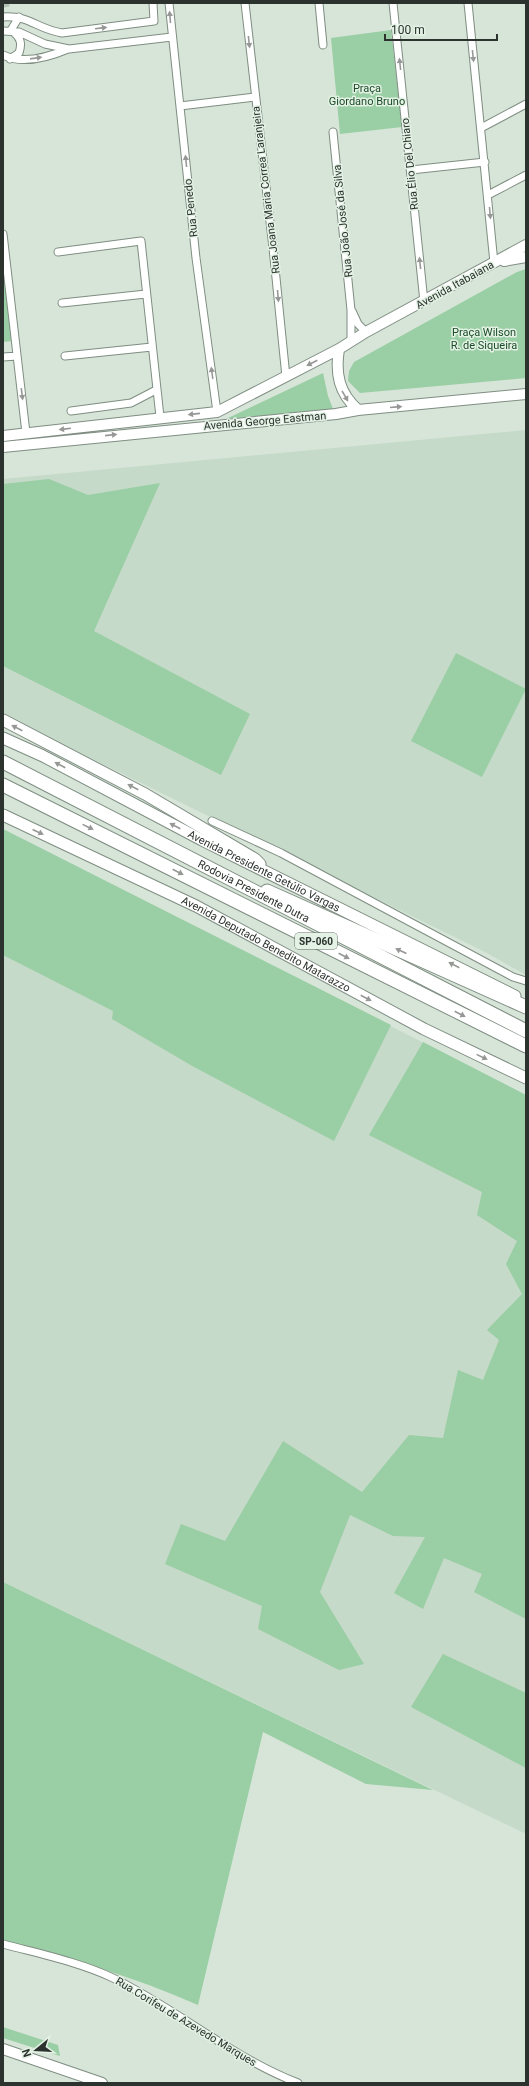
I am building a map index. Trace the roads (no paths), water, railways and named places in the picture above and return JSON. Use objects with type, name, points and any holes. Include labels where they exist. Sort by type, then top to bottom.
[{"type":"highway","points":[[3,755],[44,783]]},
{"type":"highway","name":"Rodovia Presidente Dutra","points":[[3,762],[526,1031]]},
{"type":"highway","name":"Rodovia Presidente Dutra","points":[[3,785],[526,1046]]},
{"type":"highway","points":[[202,865],[290,900],[526,1007]]},
{"type":"main road","name":"Avenida Itabaiana","points":[[383,324],[526,245]]},
{"type":"main road","points":[[494,263],[526,257]]},
{"type":"main road","name":"Avenida George Eastman","points":[[3,436],[160,417],[217,412],[339,350],[366,332],[383,324]]},
{"type":"main road","points":[[339,350],[336,370],[339,385],[347,400],[358,410]]},
{"type":"main road","name":"Avenida George Eastman","points":[[3,447],[336,414],[358,410],[526,393]]},
{"type":"main road","points":[[3,720],[145,794],[255,859],[272,875]]},
{"type":"main road","name":"Avenida Presidente Getúlio Vargas","points":[[3,738],[43,756],[272,875],[369,922],[526,1002]]},
{"type":"main road","name":"Avenida Deputado Benedito Matarazzo","points":[[3,815],[196,906],[424,1029],[526,1078]]},
{"type":"main road","points":[[3,2049],[102,2083]]},
{"type":"street","points":[[3,17],[15,17],[48,31],[62,33],[154,21],[152,3]]},
{"type":"street","name":"Rua Penedo","points":[[169,3],[196,258],[217,412]]},
{"type":"street","name":"Rua Joana Maria Correa Laranjeira","points":[[245,3],[286,377]]},
{"type":"street","points":[[319,3],[324,45]]},
{"type":"street","name":"Rua Élio Del Chiaro","points":[[393,3],[424,302]]},
{"type":"street","points":[[468,3],[494,263]]},
{"type":"street","points":[[11,30],[15,17]]},
{"type":"street","points":[[7,59],[19,53],[21,42],[19,36],[11,30]]},
{"type":"street","points":[[3,31],[11,30],[45,44],[69,49]]},
{"type":"street","points":[[3,55],[7,59],[41,58],[69,49],[172,37]]},
{"type":"street","points":[[180,106],[255,97]]},
{"type":"street","points":[[481,128],[526,104]]},
{"type":"street","name":"Rua João José da Silva","points":[[333,132],[351,310],[351,341]]},
{"type":"street","points":[[411,170],[485,162]]},
{"type":"street","points":[[488,195],[526,175]]},
{"type":"street","points":[[3,234],[26,434]]},
{"type":"street","points":[[58,252],[141,241],[160,417]]},
{"type":"street","points":[[62,303],[146,294]]},
{"type":"street","name":"Rua João José da Silva","points":[[351,310],[358,324],[366,332]]},
{"type":"street","points":[[65,356],[152,347]]},
{"type":"street","points":[[3,357],[17,356]]},
{"type":"street","points":[[70,411],[131,403],[156,390]]},
{"type":"street","points":[[212,821],[281,853],[513,977],[526,981]]},
{"type":"street","name":"Rua Corifeu de Azevedo Marques","points":[[3,1944],[48,1956],[113,1978],[242,2057],[275,2074],[298,2083]]},
{"type":"tunnel","points":[[3,4],[9,3]]},
{"type":"park label","name":"Praça Giordano Bruno","points":[[367,94]]},
{"type":"park label","name":"Praça Wilson R. de Siqueira","points":[[484,338]]}]
